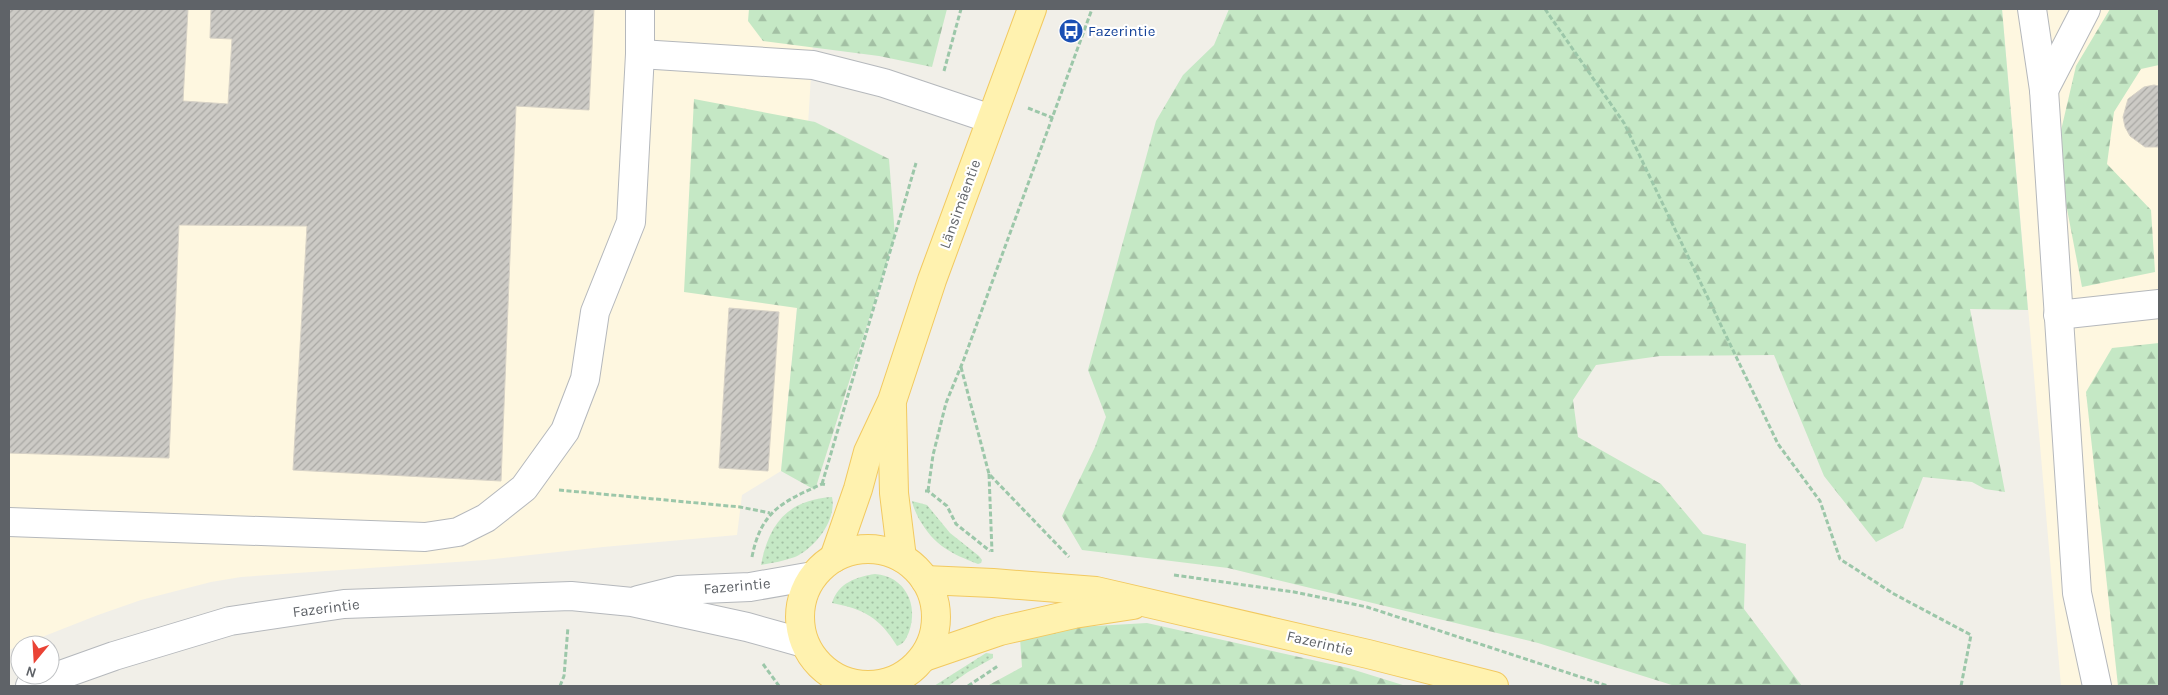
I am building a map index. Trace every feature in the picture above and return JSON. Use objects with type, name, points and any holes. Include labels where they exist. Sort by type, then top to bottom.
[{"type":"main road","name":"Länsimäentie","points":[[834,558],[868,452],[892,401],[932,280],[1032,9]]},
{"type":"main road","name":"Länsimäentie","points":[[892,401],[894,492],[902,558]]},
{"type":"main road","points":[[857,550],[880,551],[902,558],[925,580],[935,606],[934,632],[924,657],[908,673],[887,684],[862,686],[836,678],[813,664],[799,620],[802,596],[813,576],[834,558],[857,550]]},
{"type":"main road","name":"Fazerintie","points":[[925,580],[1096,591],[1368,654],[1494,686]]},
{"type":"main road","name":"Fazerintie","points":[[924,657],[1009,629],[1074,614],[1146,603]]},
{"type":"street","points":[[9,522],[425,537],[458,532],[486,518],[524,488],[564,431],[582,388],[595,312],[631,222],[640,54],[640,9]]},
{"type":"street","points":[[2032,9],[2044,90],[2077,593],[2097,686]]},
{"type":"street","points":[[2044,90],[2086,9]]},
{"type":"street","points":[[640,54],[813,65],[884,83],[991,119]]},
{"type":"street","points":[[2058,315],[2159,304]]},
{"type":"street","name":"Fazerintie","points":[[632,602],[678,590],[750,587],[813,576]]},
{"type":"street","name":"Fazerintie","points":[[30,686],[114,656],[230,621],[344,604],[571,596],[632,602],[747,627],[813,664]]},
{"type":"path","points":[[961,366],[989,474],[992,553],[956,524],[946,506],[928,491],[933,455],[946,403],[1092,9]]},
{"type":"path","points":[[1546,9],[1624,123],[1778,444],[1820,501],[1840,559],[1894,594],[1971,635],[1961,686]]},
{"type":"path","points":[[822,484],[916,163]]},
{"type":"path","points":[[989,474],[1072,560]]},
{"type":"path","points":[[524,488],[606,493],[752,508],[770,513]]},
{"type":"path","points":[[560,686],[564,676],[571,596]]},
{"type":"path","points":[[968,686],[1003,663]]},
{"type":"shaded area","points":[[9,9],[815,9],[797,308],[781,471],[742,495],[737,535],[485,560],[241,577],[211,582],[141,600],[47,635],[10,635],[9,650]]},
{"type":"shaded area","points":[[2002,9],[2159,9],[2159,686],[2061,686]]},
{"type":"green space","points":[[749,9],[947,9],[932,67],[879,56],[763,41],[748,21]]},
{"type":"green space","points":[[1229,9],[2002,9],[2028,310],[1970,309],[2005,492],[1985,489],[1972,482],[1923,477],[1903,528],[1876,542],[1824,476],[1774,355],[1660,356],[1596,365],[1573,400],[1578,437],[1661,484],[1703,534],[1746,544],[1744,609],[1802,686],[1675,686],[1538,643],[1228,568],[1082,550],[1062,516],[1095,447],[1106,417],[1088,370],[1156,121],[1183,75],[1214,45]]},
{"type":"green space","points":[[2110,9],[2159,9],[2159,65],[2141,69],[2114,112],[2107,164],[2151,210],[2155,272],[2082,287],[2056,152],[2076,66]]},
{"type":"green space","points":[[694,99],[815,122],[889,159],[895,236],[815,490],[781,471],[797,308],[684,292]]},
{"type":"green space","points":[[2159,343],[2159,686],[2118,686],[2086,392],[2112,348]]},
{"type":"green space","points":[[832,497],[833,506],[828,524],[810,547],[795,557],[761,565],[769,537],[783,516],[803,503]]},
{"type":"green space","points":[[912,501],[927,505],[950,533],[979,556],[982,560],[981,563],[978,564],[959,556],[937,542],[919,519]]},
{"type":"green space","points":[[875,574],[894,580],[902,586],[911,602],[912,622],[909,632],[903,643],[897,646],[884,628],[870,616],[853,608],[832,603],[843,586],[855,579]]},
{"type":"green space","points":[[1147,623],[1348,668],[1406,686],[987,686],[1022,667],[1020,638],[1078,627]]},
{"type":"green space","points":[[986,653],[993,654],[993,658],[948,686],[934,686]]},
{"type":"building","points":[[9,9],[188,9],[183,101],[228,104],[232,39],[210,38],[211,9],[594,9],[589,110],[516,106],[501,481],[293,470],[307,226],[179,225],[169,458],[9,453]]},
{"type":"building","points":[[2159,86],[2159,147],[2145,147],[2130,136],[2125,127],[2123,117],[2128,99],[2144,87]]},
{"type":"building","points":[[729,308],[779,312],[768,471],[719,468]]},
{"type":"place","name":"Fazerintie","points":[[1071,31]]}]
